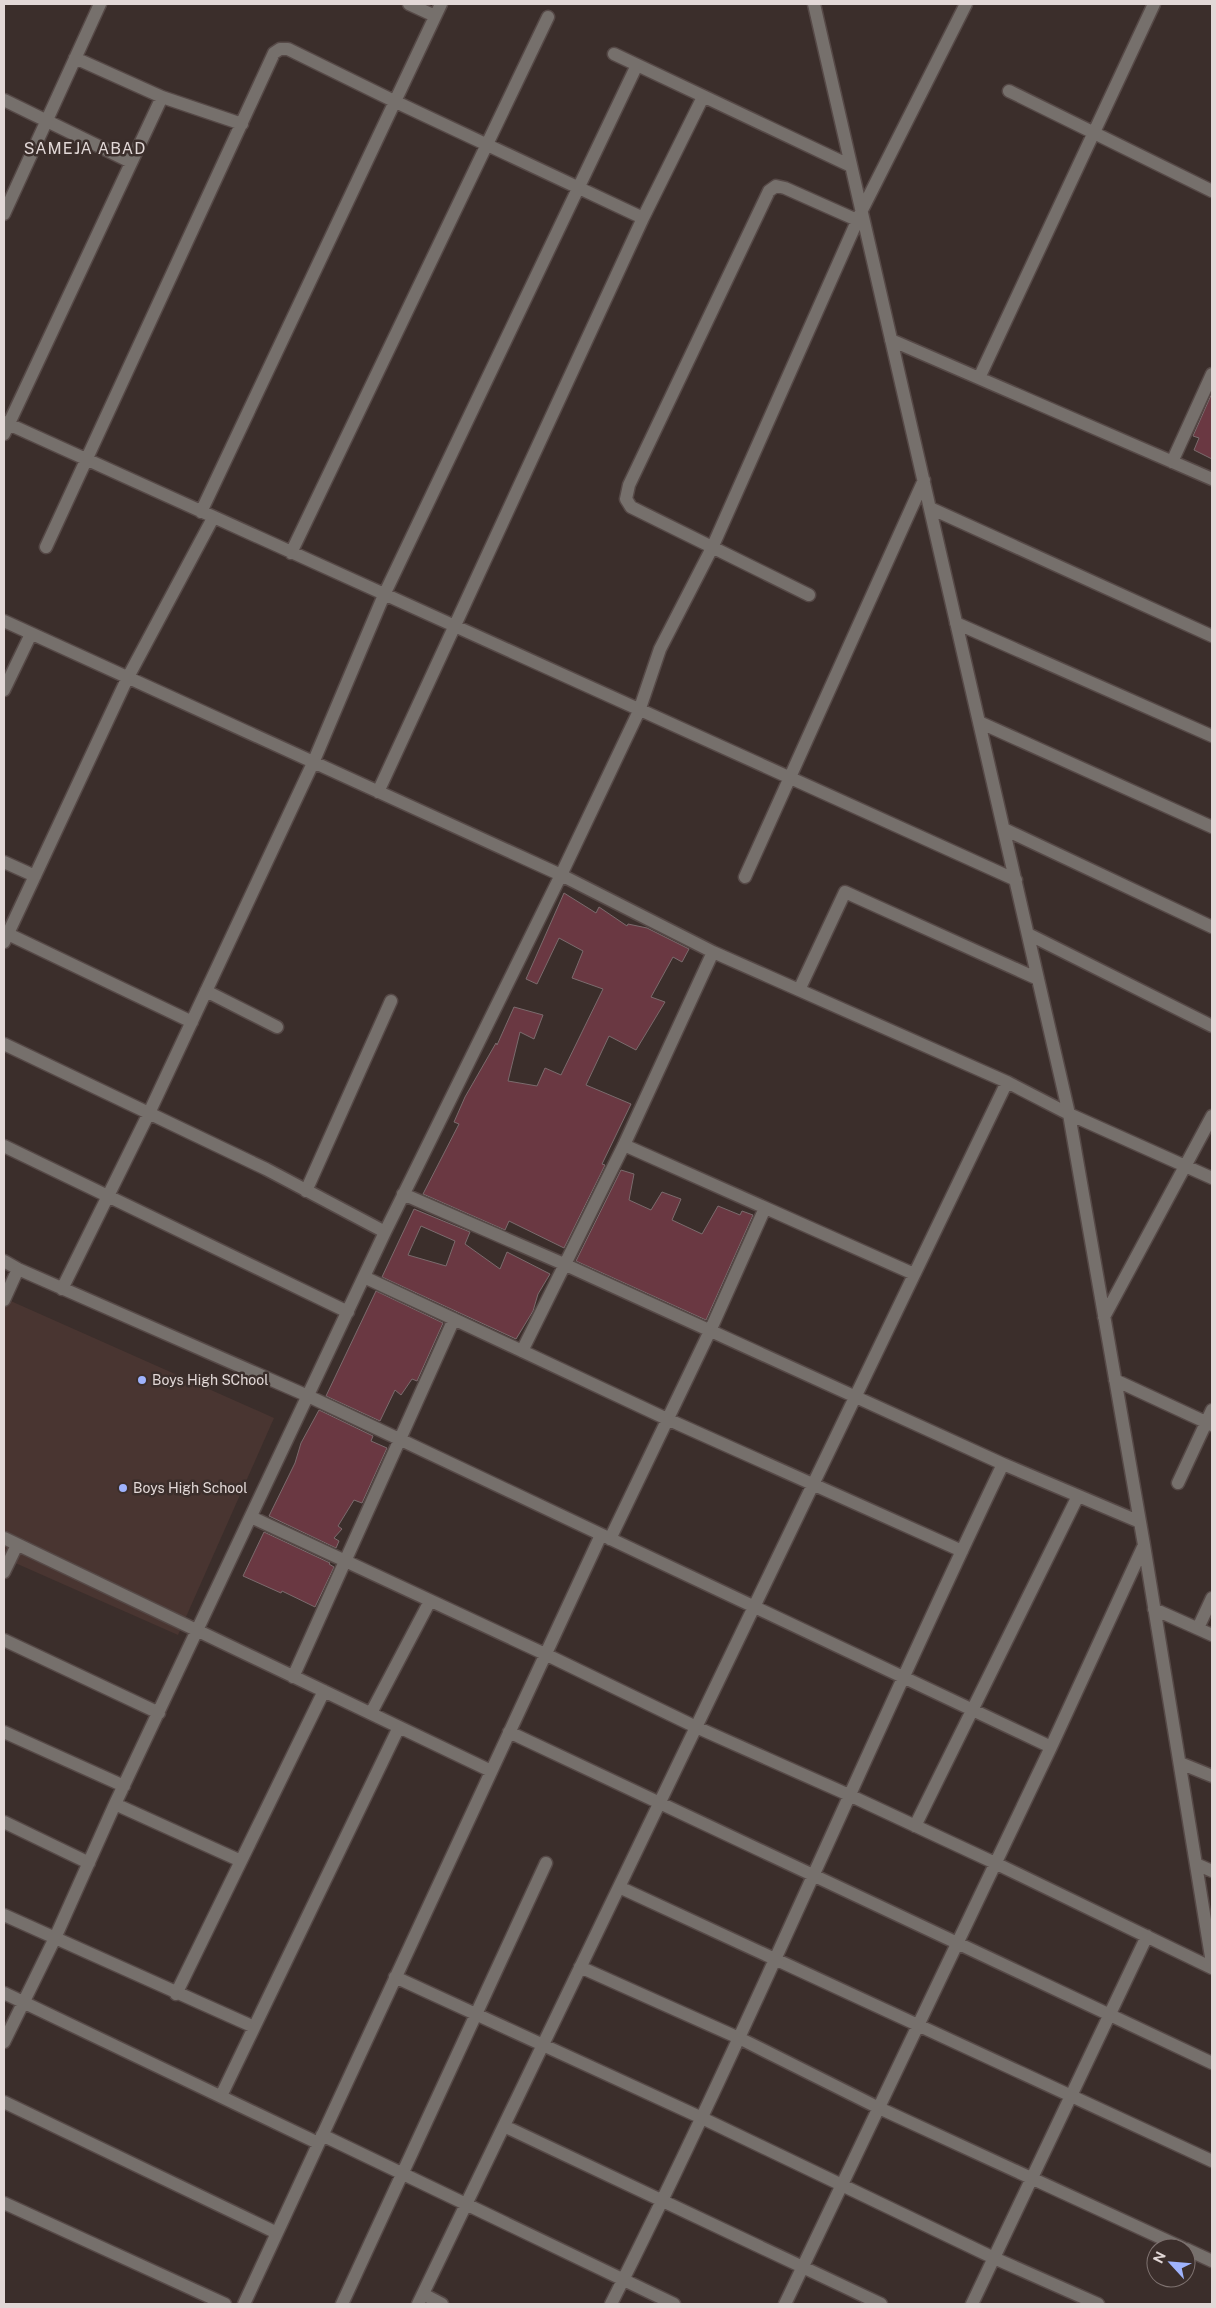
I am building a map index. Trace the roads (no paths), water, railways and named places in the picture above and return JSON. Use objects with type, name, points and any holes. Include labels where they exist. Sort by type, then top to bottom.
[{"type":"street","points":[[4,214],[100,4]]},
{"type":"street","points":[[409,4],[435,16]]},
{"type":"street","points":[[192,1022],[6,938],[127,679],[207,515],[441,4]]},
{"type":"street","points":[[813,4],[851,166],[859,215],[924,480],[1069,1114],[1140,1522],[1212,1963]]},
{"type":"street","points":[[4,2042],[55,1938],[158,1713],[403,1194],[562,875],[639,711],[660,649],[712,548],[859,215],[966,4]]},
{"type":"street","points":[[979,378],[1154,4]]},
{"type":"street","points":[[291,553],[548,17]]},
{"type":"street","points":[[46,547],[274,53],[288,49],[486,145],[643,218]]},
{"type":"street","points":[[614,54],[851,166]]},
{"type":"street","points":[[75,58],[162,97],[242,124]]},
{"type":"street","points":[[62,1289],[192,1022],[313,763],[384,595],[580,188],[637,65]]},
{"type":"street","points":[[1009,91],[1212,191]]},
{"type":"street","points":[[162,97],[5,427],[87,460],[1016,880]]},
{"type":"street","points":[[378,792],[643,218],[703,97]]},
{"type":"street","points":[[4,100],[131,162]]},
{"type":"street","points":[[809,595],[630,507],[626,499],[629,486],[769,192],[776,186],[785,188],[859,215]]},
{"type":"street","points":[[891,340],[1212,479]]},
{"type":"street","points":[[1172,462],[1212,374]]},
{"type":"street","points":[[745,877],[924,480]]},
{"type":"street","points":[[930,508],[1212,636]]},
{"type":"street","points":[[4,621],[127,679],[562,875],[713,952],[1007,1082],[1069,1114],[1187,1165],[1212,1178]]},
{"type":"street","points":[[956,623],[1212,736]]},
{"type":"street","points":[[4,690],[31,634]]},
{"type":"street","points":[[979,722],[1212,827]]},
{"type":"street","points":[[1004,829],[1212,927]]},
{"type":"street","points":[[4,862],[35,876]]},
{"type":"street","points":[[799,990],[846,892],[1038,979]]},
{"type":"street","points":[[1028,934],[1212,1026]]},
{"type":"street","points":[[522,1352],[624,1144],[713,952]]},
{"type":"street","points":[[206,991],[277,1028]]},
{"type":"street","points":[[306,1190],[391,1001]]},
{"type":"street","points":[[4,1044],[306,1190],[385,1232]]},
{"type":"street","points":[[442,2304],[420,2299],[1007,1082]]},
{"type":"street","points":[[1104,1317],[1212,1116]]},
{"type":"street","points":[[624,1144],[914,1274]]},
{"type":"street","points":[[4,1146],[348,1312]]},
{"type":"street","points":[[403,1194],[566,1265],[1003,1464],[1140,1522]]},
{"type":"street","points":[[244,2304],[545,1654],[667,1419],[710,1331],[765,1208]]},
{"type":"street","points":[[4,1261],[62,1289],[308,1396],[1051,1746]]},
{"type":"street","points":[[4,1300],[18,1269]]},
{"type":"street","points":[[364,1277],[667,1419],[962,1551]]},
{"type":"street","points":[[293,1677],[454,1319]]},
{"type":"street","points":[[1115,1380],[1209,1424]]},
{"type":"street","points":[[1178,1483],[1209,1424],[1212,1410]]},
{"type":"street","points":[[611,2304],[702,2118],[903,1676],[1003,1464]]},
{"type":"street","points":[[915,1826],[1078,1496]]},
{"type":"street","points":[[251,1517],[545,1654],[696,1727],[995,1863],[1212,1968]]},
{"type":"street","points":[[4,1538],[491,1771]]},
{"type":"street","points":[[4,1572],[17,1545]]},
{"type":"street","points":[[785,2304],[1051,1746],[1144,1546]]},
{"type":"street","points":[[1198,1628],[1212,1598]]},
{"type":"street","points":[[371,1713],[430,1600]]},
{"type":"street","points":[[1154,1609],[1212,1635]]},
{"type":"street","points":[[4,1640],[158,1713]]},
{"type":"street","points":[[176,1994],[324,1691]]},
{"type":"street","points":[[221,2096],[399,1727]]},
{"type":"street","points":[[4,1732],[124,1786]]},
{"type":"street","points":[[509,1732],[1212,2063]]},
{"type":"street","points":[[1180,1763],[1212,1776]]},
{"type":"street","points":[[116,1804],[241,1860]]},
{"type":"street","points":[[4,1822],[89,1863]]},
{"type":"street","points":[[342,2304],[546,1863]]},
{"type":"street","points":[[1196,1864],[1212,1871]]},
{"type":"street","points":[[619,1887],[1212,2161]]},
{"type":"street","points":[[4,1915],[176,1994],[254,2027]]},
{"type":"street","points":[[972,2304],[1147,1936]]},
{"type":"street","points":[[580,1967],[738,2038],[879,2108],[1160,2238]]},
{"type":"street","points":[[395,1977],[702,2118],[994,2258],[1098,2304]]},
{"type":"street","points":[[4,1993],[221,2096],[403,2174],[674,2304]]},
{"type":"street","points":[[4,2102],[276,2233]]},
{"type":"street","points":[[504,2126],[881,2304]]},
{"type":"street","points":[[4,2203],[225,2304]]},
{"type":"street","points":[[1196,2255],[1212,2262]]},
{"type":"place","name":"Boys High SChool","points":[[142,1380]]},
{"type":"place","name":"Boys High School","points":[[123,1488]]},
{"type":"district","name":"SAMEJA ABAD","points":[[85,148]]}]
